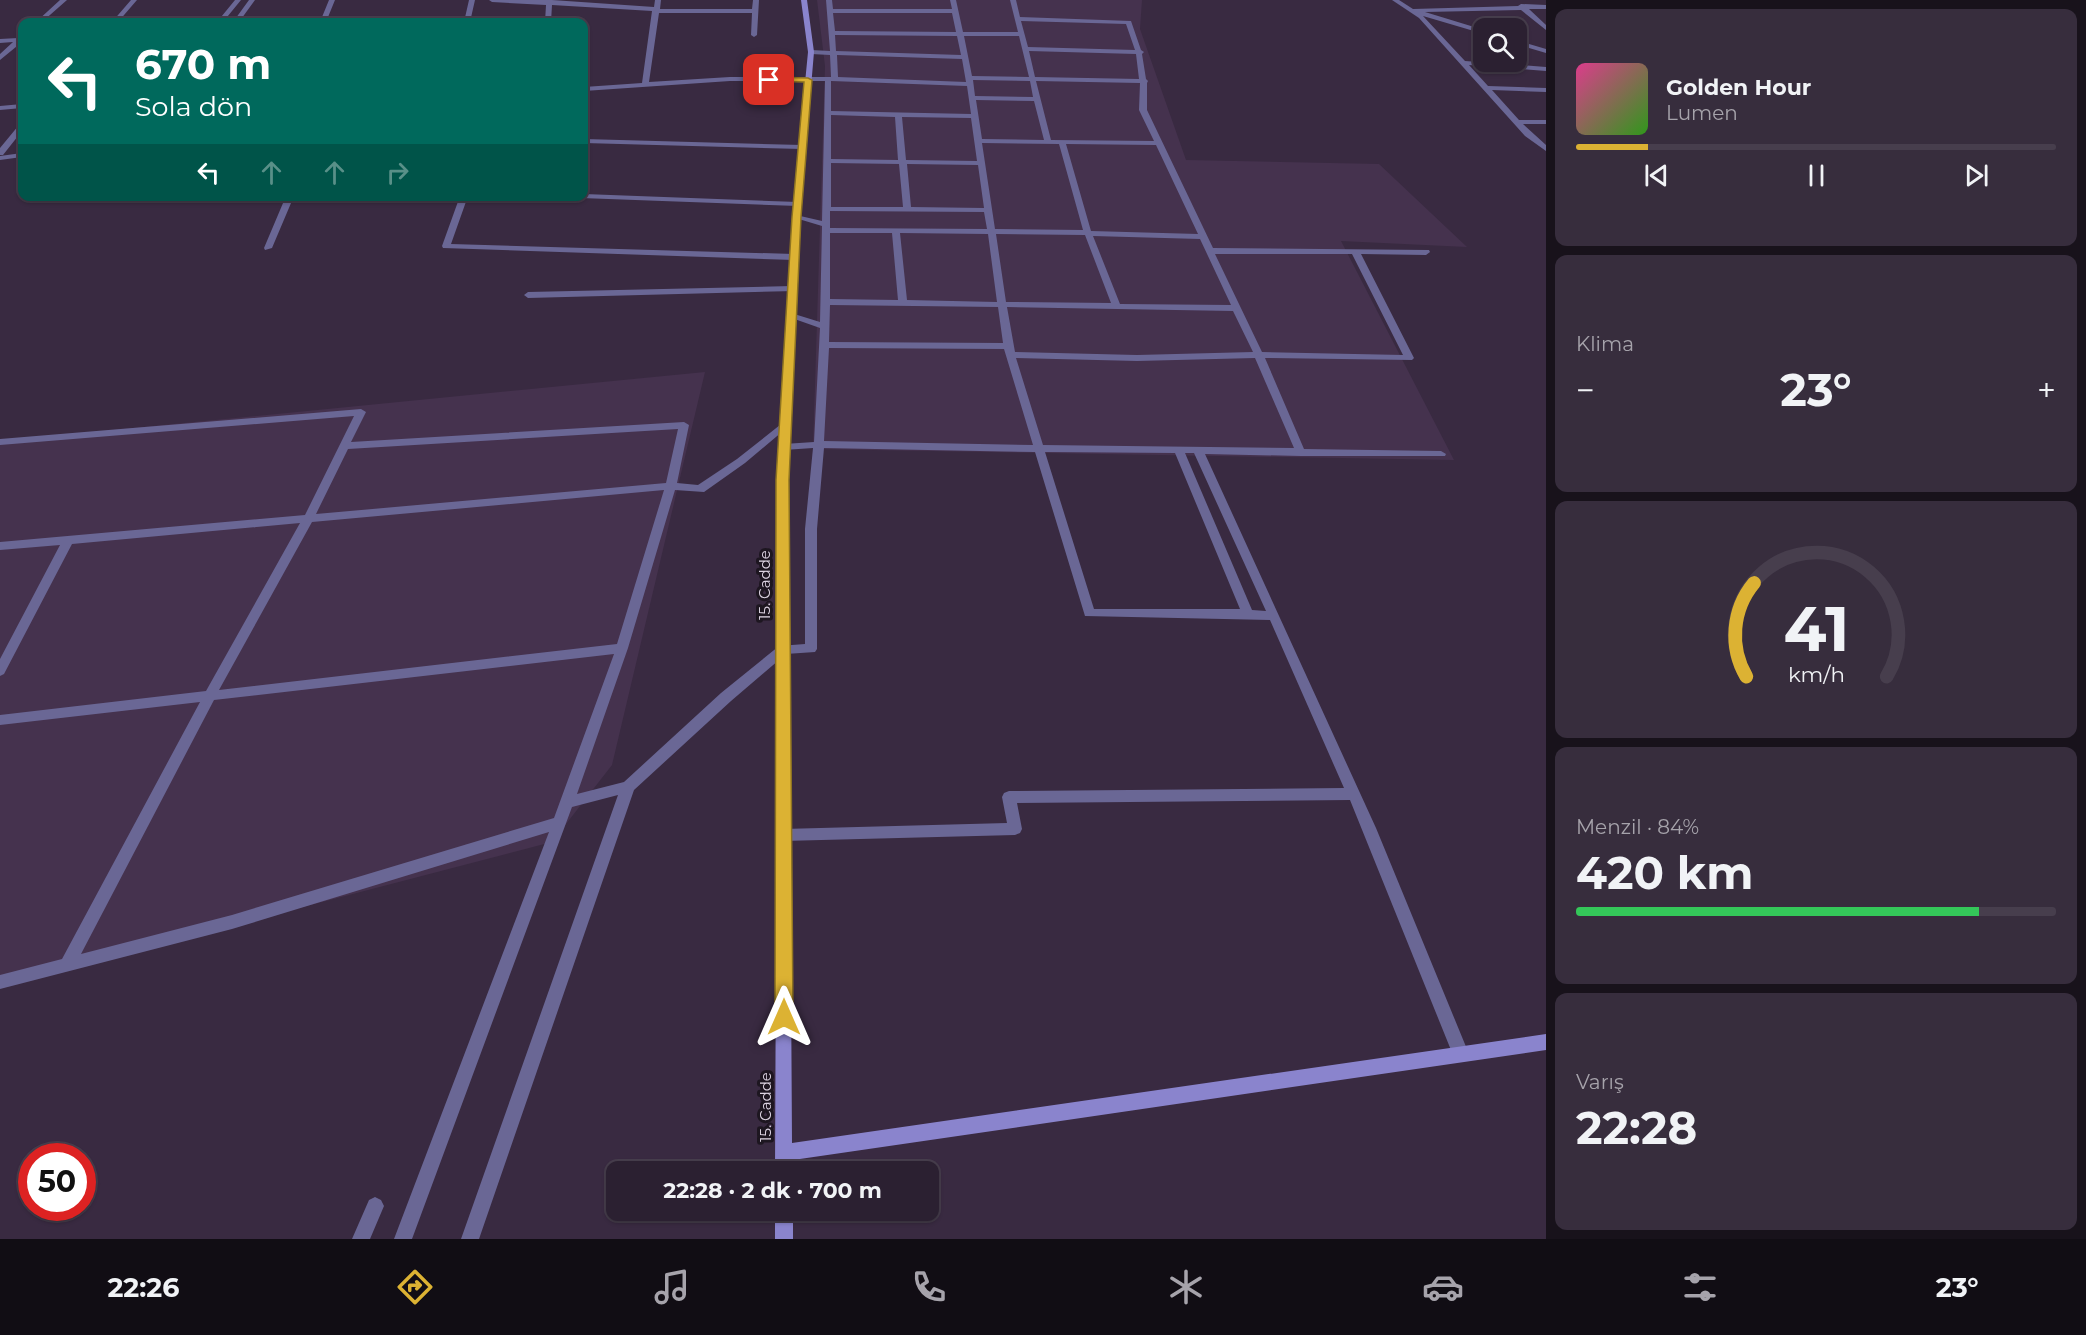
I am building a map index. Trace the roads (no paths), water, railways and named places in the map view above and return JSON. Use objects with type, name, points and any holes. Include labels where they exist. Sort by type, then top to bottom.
[{"type":"main road","name":"15. Cadde","points":[[784,1161],[784,447],[796,217],[811,52],[804,0]]},
{"type":"main road","points":[[784,1153],[1546,1042]]},
{"type":"main road","points":[[784,1221],[784,1239]]},
{"type":"street","points":[[44,18],[64,0]]},
{"type":"street","points":[[118,18],[134,0]]},
{"type":"street","points":[[223,18],[238,0]]},
{"type":"street","points":[[239,18],[252,0]]},
{"type":"street","points":[[325,18],[332,0]]},
{"type":"street","points":[[468,18],[472,0]]},
{"type":"street","points":[[492,0],[655,10],[756,11]]},
{"type":"street","points":[[645,85],[658,0]]},
{"type":"street","points":[[754,35],[756,0]]},
{"type":"street","points":[[470,1239],[628,787],[726,697],[783,650],[812,649],[811,529],[819,444],[825,326],[828,113],[833,53],[829,0]]},
{"type":"street","points":[[953,0],[969,81],[1010,351],[1089,614],[1274,616]]},
{"type":"street","points":[[1013,0],[1048,142]]},
{"type":"street","points":[[1395,0],[1421,17],[1546,149]]},
{"type":"street","points":[[1416,0],[1425,11]]},
{"type":"street","points":[[1513,0],[1546,28]]},
{"type":"street","points":[[548,18],[549,2]]},
{"type":"street","points":[[1411,11],[1546,7]]},
{"type":"street","points":[[830,11],[956,12]]},
{"type":"street","points":[[1411,11],[1473,29]]},
{"type":"street","points":[[1018,19],[1130,22],[1141,52],[1145,81],[1143,110],[1259,355],[1301,453]]},
{"type":"street","points":[[832,33],[1022,34]]},
{"type":"street","points":[[0,41],[18,40]]},
{"type":"street","points":[[0,58],[18,43]]},
{"type":"street","points":[[1527,45],[1546,51]]},
{"type":"street","points":[[1025,49],[1141,52]]},
{"type":"street","points":[[811,52],[965,57]]},
{"type":"street","points":[[1464,63],[1546,69]]},
{"type":"street","points":[[588,90],[730,79],[969,81],[1032,78],[1145,81]]},
{"type":"street","points":[[1487,88],[1546,90]]},
{"type":"street","points":[[971,98],[1037,99]]},
{"type":"street","points":[[0,102],[18,100]]},
{"type":"street","points":[[0,108],[18,106]]},
{"type":"street","points":[[828,113],[974,116]]},
{"type":"street","points":[[898,115],[907,209]]},
{"type":"street","points":[[1518,122],[1546,122]]},
{"type":"street","points":[[0,153],[18,132]]},
{"type":"street","points":[[588,141],[802,147]]},
{"type":"street","points":[[977,141],[1159,143]]},
{"type":"street","points":[[1062,142],[1088,233],[1117,307]]},
{"type":"street","points":[[0,158],[18,156]]},
{"type":"street","points":[[827,161],[980,164]]},
{"type":"street","points":[[588,196],[798,204]]},
{"type":"street","points":[[268,248],[288,201]]},
{"type":"street","points":[[462,201],[447,246],[794,257]]},
{"type":"street","points":[[826,209],[988,210]]},
{"type":"street","points":[[882,209],[886,231]]},
{"type":"street","points":[[796,217],[826,228],[886,231],[1088,233],[1203,237]]},
{"type":"street","points":[[896,231],[903,304]]},
{"type":"street","points":[[1210,251],[1426,252]]},
{"type":"street","points":[[824,345],[1137,358],[1259,355],[1409,358],[1354,251]]},
{"type":"street","points":[[528,295],[792,289]]},
{"type":"street","points":[[825,302],[1237,308]]},
{"type":"street","points":[[791,316],[825,326]]},
{"type":"street","points":[[0,442],[361,412],[309,517],[210,695],[68,963]]},
{"type":"street","points":[[0,546],[671,486],[700,489],[741,461],[785,424]]},
{"type":"street","points":[[344,446],[684,425],[671,486],[622,648],[567,802],[403,1239]]},
{"type":"street","points":[[784,447],[819,444],[991,449],[1039,447],[1199,452],[1441,454]]},
{"type":"street","points":[[1179,451],[1248,615]]},
{"type":"street","points":[[1199,452],[1354,794],[1461,1054]]},
{"type":"street","points":[[0,671],[69,539]]},
{"type":"street","points":[[0,720],[622,648]]},
{"type":"street","points":[[567,802],[628,787]]},
{"type":"street","points":[[783,835],[1016,829],[1009,796],[1354,794]]},
{"type":"street","points":[[0,982],[232,922],[559,823]]},
{"type":"street","points":[[361,1239],[375,1206]]}]
